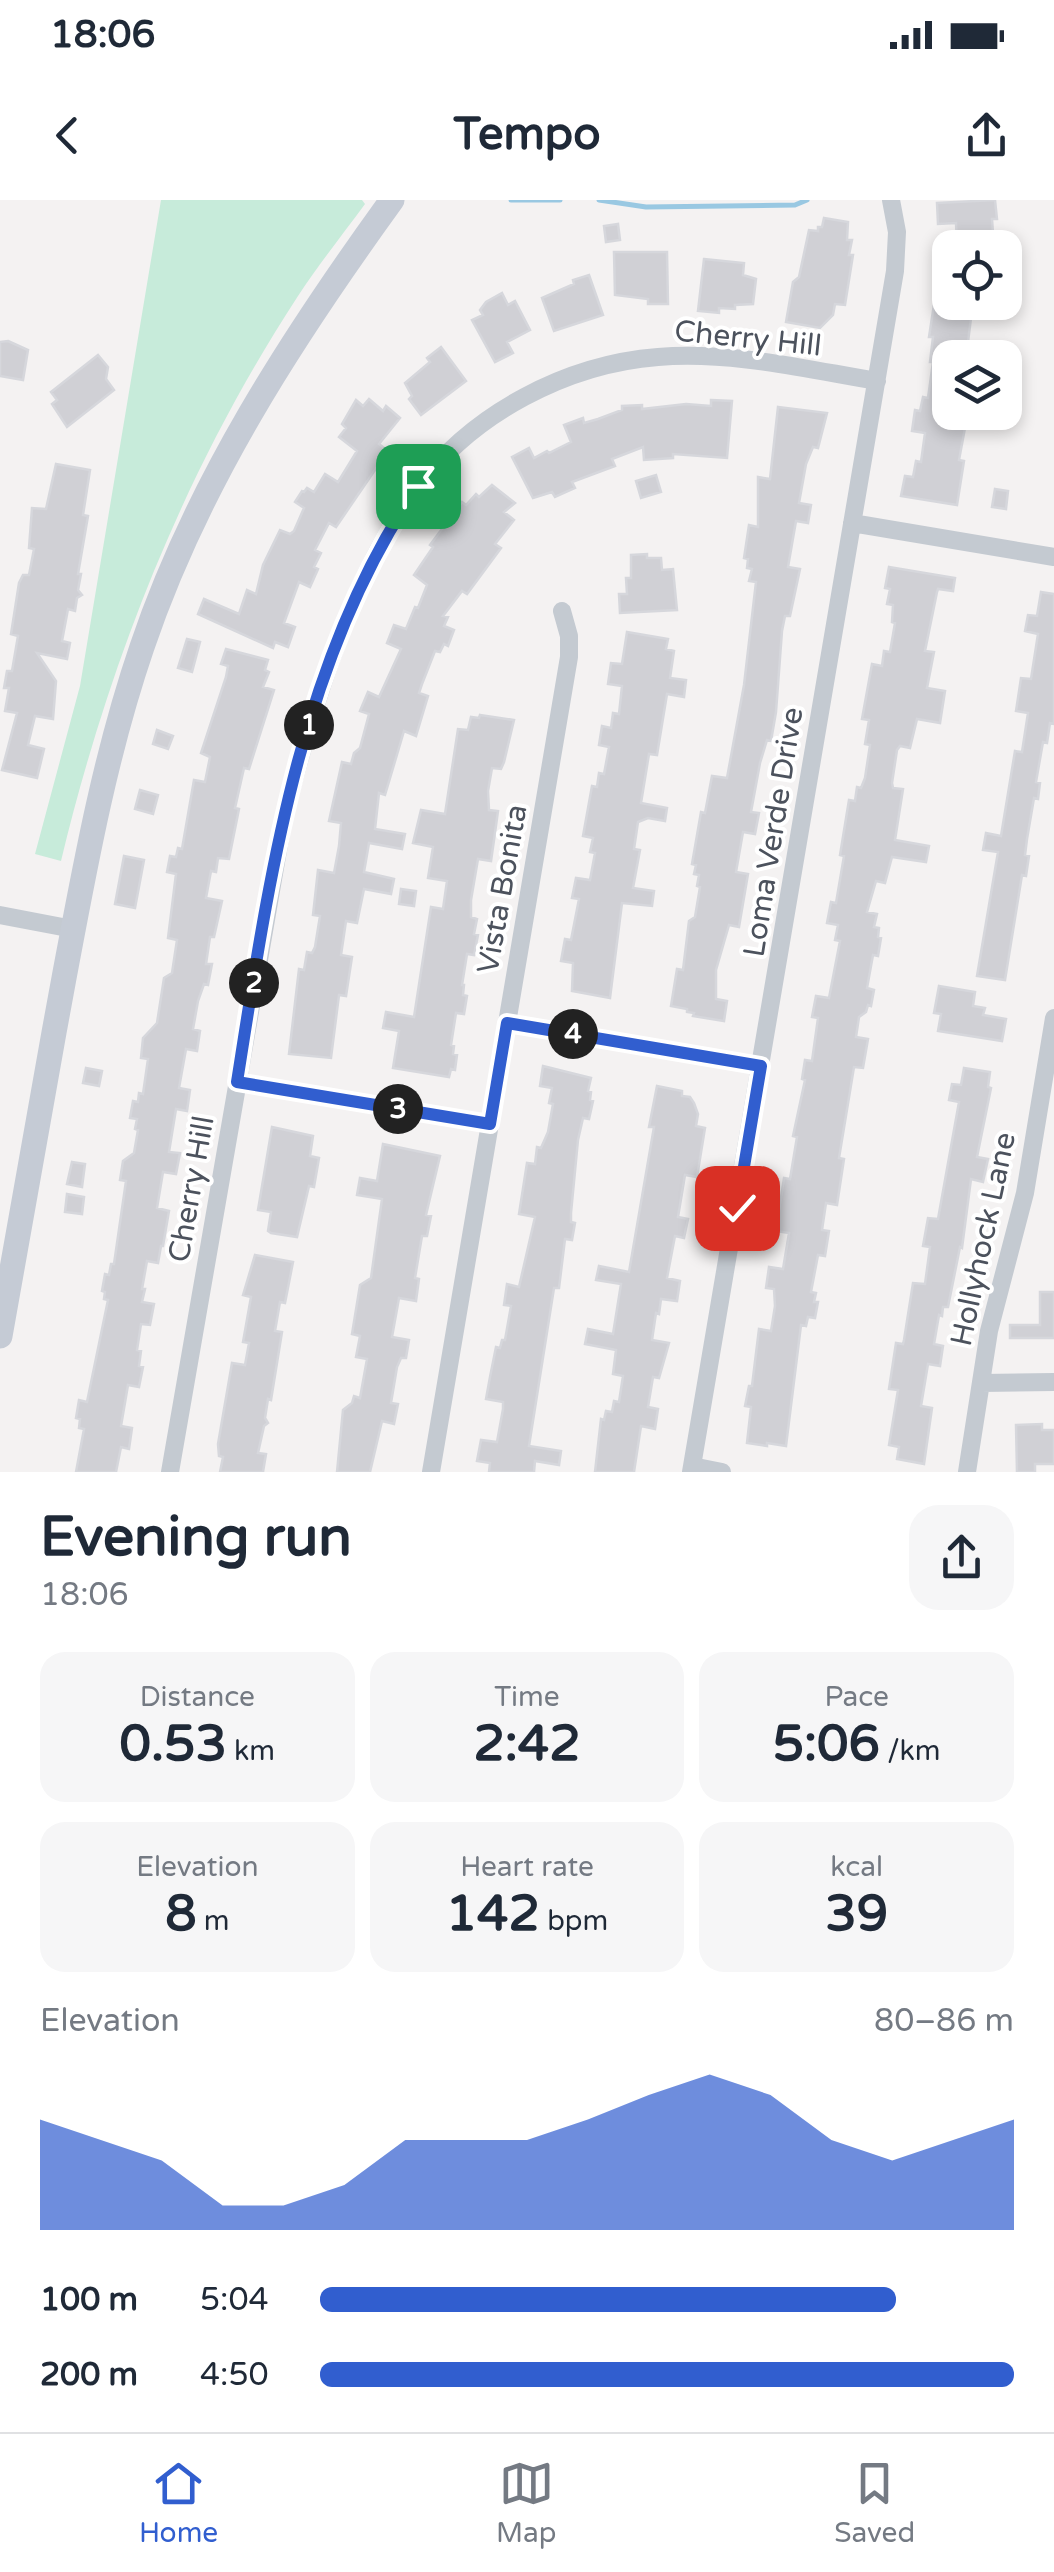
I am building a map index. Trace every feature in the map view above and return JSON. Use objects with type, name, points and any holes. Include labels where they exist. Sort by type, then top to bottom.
[{"type":"main road","points":[[0,1336],[89,841],[142,645],[183,545],[230,450],[274,373],[392,200]]},
{"type":"street","name":"Loma Verde Drive","points":[[692,1469],[897,250],[891,200]]},
{"type":"street","name":"Cherry Hill","points":[[170,1472],[280,836],[310,722],[334,655],[380,548],[400,513],[430,472],[462,440],[507,408],[554,383],[614,363],[657,357],[720,356],[876,381]]},
{"type":"street","points":[[852,523],[1054,557]]},
{"type":"street","name":"Vista Bonita","points":[[432,1472],[568,657],[569,636],[562,611]]},
{"type":"street","points":[[0,914],[73,929]]},
{"type":"street","name":"Hollyhock Lane","points":[[967,1472],[998,1285],[1025,1193],[1052,1050],[1054,1018]]},
{"type":"street","points":[[507,1023],[761,1066]]},
{"type":"street","points":[[237,1082],[490,1124]]},
{"type":"street","points":[[980,1383],[1054,1382]]},
{"type":"street","points":[[692,1469],[722,1472]]},
{"type":"green space","points":[[161,200],[362,200],[365,204],[306,284],[257,362],[186,498],[127,640],[80,786],[61,861],[35,854],[80,686]]},
{"type":"building","points":[[995,200],[997,219],[992,219],[993,230],[956,230],[956,223],[938,224],[937,203]]},
{"type":"building","points":[[824,218],[848,222],[847,240],[852,240],[849,255],[853,255],[845,305],[835,304],[833,315],[820,328],[786,322],[809,230],[818,231]]},
{"type":"building","points":[[618,224],[620,240],[606,242],[604,226]]},
{"type":"building","points":[[614,252],[667,252],[668,304],[648,304],[648,299],[615,295]]},
{"type":"building","points":[[704,259],[744,263],[743,275],[756,279],[753,304],[719,308],[719,313],[698,311]]},
{"type":"building","points":[[589,275],[603,315],[554,331],[542,298]]},
{"type":"building","points":[[502,293],[508,305],[515,301],[530,330],[507,342],[513,353],[495,362],[472,320],[483,315],[480,310],[486,302]]},
{"type":"building","points":[[932,317],[971,320],[968,340],[929,337]]},
{"type":"building","points":[[8,341],[28,350],[23,380],[0,376],[0,342]]},
{"type":"building","points":[[441,347],[466,381],[421,415],[409,399],[412,396],[405,383]]},
{"type":"building","points":[[98,355],[108,367],[106,379],[114,390],[67,427],[52,404],[57,400],[51,392]]},
{"type":"building","points":[[932,369],[932,430],[965,430],[957,505],[901,496],[905,476],[913,477],[916,461],[921,462],[925,433],[912,431],[915,410],[920,411],[923,397],[928,398]]},
{"type":"building","points":[[369,399],[400,418],[379,444],[388,451],[336,527],[329,523],[315,550],[321,553],[310,587],[299,582],[284,623],[295,627],[288,647],[275,642],[273,648],[198,614],[204,599],[239,614],[247,590],[256,594],[263,565],[280,530],[290,534],[294,531],[304,508],[295,502],[302,491],[307,488],[314,492],[325,474],[338,482],[357,451],[339,437],[346,428],[342,424],[356,400],[363,406]]},
{"type":"building","points":[[711,400],[732,401],[727,458],[673,454],[673,458],[644,460],[643,447],[612,459],[615,466],[572,482],[575,488],[555,497],[552,492],[533,498],[512,457],[529,448],[534,458],[549,453],[571,442],[564,425],[583,418],[584,423],[598,419],[622,410],[622,406],[711,406]]},
{"type":"building","points":[[778,407],[827,413],[818,448],[813,447],[806,464],[799,503],[811,505],[808,523],[796,521],[788,567],[800,569],[790,616],[785,616],[782,631],[771,741],[767,740],[760,763],[751,812],[759,813],[755,834],[743,832],[736,872],[748,874],[739,927],[729,925],[716,970],[716,999],[727,1001],[724,1021],[693,1016],[687,1009],[671,1006],[677,969],[683,970],[689,921],[695,917],[700,887],[699,875],[694,874],[696,865],[692,864],[701,812],[705,813],[712,776],[727,778],[744,685],[756,582],[749,581],[752,569],[747,568],[748,559],[744,558],[749,525],[758,527],[758,477],[770,479]]},
{"type":"building","points":[[56,464],[90,470],[83,515],[88,516],[78,574],[82,595],[77,598],[75,611],[68,609],[62,641],[70,643],[67,659],[37,653],[56,681],[53,719],[35,716],[28,745],[44,749],[37,778],[2,770],[17,713],[5,711],[9,688],[4,688],[7,671],[12,671],[18,636],[11,634],[19,583],[23,575],[29,575],[34,549],[29,548],[32,508],[46,509]]},
{"type":"building","points":[[656,475],[661,492],[641,498],[636,481]]},
{"type":"building","points":[[492,485],[515,503],[504,512],[514,520],[495,544],[501,548],[467,594],[462,591],[443,616],[448,617],[444,626],[454,630],[448,646],[444,644],[440,652],[435,651],[422,684],[419,693],[428,696],[416,736],[404,731],[385,795],[379,793],[375,829],[405,834],[402,849],[369,843],[364,872],[394,879],[391,894],[364,889],[357,923],[346,921],[341,955],[352,957],[346,996],[339,995],[331,1058],[289,1054],[299,969],[304,970],[307,952],[312,953],[315,947],[320,916],[313,915],[318,870],[334,873],[339,846],[341,823],[329,821],[342,762],[351,764],[360,748],[369,714],[360,711],[368,692],[379,697],[401,649],[387,643],[394,625],[406,629],[415,607],[418,608],[427,585],[414,575],[433,547],[430,545],[462,502],[466,505]]},
{"type":"building","points":[[995,489],[1008,491],[1006,509],[992,507]]},
{"type":"building","points":[[647,554],[647,558],[661,558],[662,570],[673,569],[677,610],[620,613],[619,594],[627,594],[631,555]]},
{"type":"building","points":[[889,567],[955,578],[953,591],[938,589],[925,651],[934,652],[927,688],[945,691],[940,723],[917,719],[910,748],[900,746],[897,750],[892,783],[893,788],[903,789],[895,840],[929,846],[926,862],[892,857],[885,883],[876,881],[867,912],[877,914],[874,927],[879,928],[881,938],[878,956],[873,955],[867,988],[874,990],[871,1006],[859,1017],[856,1037],[868,1039],[863,1068],[854,1067],[839,1158],[844,1159],[837,1205],[826,1203],[822,1230],[829,1231],[825,1256],[818,1255],[811,1292],[816,1293],[814,1302],[818,1302],[815,1318],[808,1317],[806,1326],[801,1325],[786,1446],[747,1443],[751,1407],[745,1406],[752,1386],[759,1329],[771,1331],[775,1306],[774,1289],[766,1288],[769,1267],[783,1269],[789,1233],[776,1231],[784,1178],[790,1179],[805,1060],[812,1061],[818,1018],[812,1017],[816,996],[829,998],[840,941],[835,940],[838,925],[827,923],[831,902],[836,903],[849,800],[855,801],[857,787],[861,788],[865,778],[869,720],[862,719],[872,664],[882,666],[884,651],[890,652],[895,623],[893,605],[887,604],[890,589],[885,588]]},
{"type":"building","points":[[1041,592],[1054,594],[1054,724],[1050,723],[1047,743],[1043,742],[1036,782],[1040,783],[1038,799],[1034,798],[1027,839],[1026,876],[1022,875],[1005,980],[977,976],[998,852],[983,850],[986,833],[1001,836],[1015,751],[1022,752],[1028,713],[1016,711],[1021,678],[1031,679],[1038,634],[1025,631],[1028,615],[1037,616]]},
{"type":"building","points":[[627,632],[668,639],[666,649],[674,651],[670,678],[686,680],[684,697],[667,694],[657,755],[649,754],[641,803],[667,808],[665,821],[648,818],[638,822],[634,849],[640,850],[633,888],[654,891],[652,906],[622,903],[610,998],[572,991],[573,963],[561,961],[565,939],[571,940],[579,899],[572,898],[576,878],[590,880],[595,853],[590,852],[593,838],[583,836],[592,786],[597,787],[599,773],[604,774],[609,747],[599,745],[602,726],[611,728],[613,713],[619,714],[622,686],[608,684],[611,663],[622,664]]},
{"type":"building","points":[[187,639],[200,642],[192,672],[178,668]]},
{"type":"building","points":[[226,649],[268,660],[265,670],[269,672],[263,687],[274,690],[249,769],[244,768],[229,859],[218,858],[216,872],[211,871],[206,898],[222,901],[214,937],[210,937],[206,964],[212,964],[208,985],[204,984],[198,1001],[193,1029],[200,1031],[197,1051],[186,1049],[179,1088],[190,1090],[187,1111],[176,1109],[169,1152],[180,1153],[176,1174],[163,1172],[157,1208],[169,1211],[163,1246],[158,1263],[147,1261],[142,1289],[142,1302],[154,1304],[150,1325],[141,1324],[137,1350],[141,1351],[139,1366],[143,1367],[139,1387],[128,1385],[121,1426],[132,1428],[129,1449],[121,1447],[116,1472],[76,1472],[84,1429],[79,1428],[80,1419],[76,1418],[79,1400],[87,1402],[108,1300],[102,1291],[105,1274],[109,1275],[114,1264],[126,1181],[120,1180],[123,1161],[134,1153],[138,1130],[137,1119],[130,1118],[133,1101],[138,1102],[139,1093],[143,1094],[148,1059],[141,1058],[143,1038],[157,1023],[164,978],[172,973],[177,940],[168,938],[176,874],[167,872],[170,856],[176,857],[178,848],[182,849],[194,780],[205,782],[210,757],[201,753],[226,677],[228,666],[221,664]]},
{"type":"building","points":[[471,717],[514,720],[504,762],[501,769],[492,768],[488,791],[489,810],[498,811],[491,861],[478,859],[471,900],[471,917],[477,919],[474,934],[478,935],[474,955],[467,954],[462,985],[463,995],[467,996],[464,1014],[456,1013],[451,1045],[457,1055],[455,1070],[451,1069],[449,1077],[393,1068],[399,1031],[383,1028],[386,1012],[414,1017],[431,907],[443,909],[447,881],[428,878],[433,847],[413,843],[421,810],[445,814],[458,729],[468,730]]},
{"type":"building","points":[[157,730],[173,736],[168,749],[153,744]]},
{"type":"building","points":[[140,790],[158,795],[153,814],[135,809]]},
{"type":"building","points":[[124,856],[144,860],[135,908],[115,904]]},
{"type":"building","points":[[401,889],[416,891],[414,906],[399,904]]},
{"type":"building","points":[[939,986],[975,992],[973,1006],[985,1008],[983,1015],[1006,1019],[1002,1041],[938,1031],[941,1014],[934,1013]]},
{"type":"building","points":[[543,1066],[591,1078],[588,1091],[593,1101],[589,1119],[583,1118],[578,1140],[571,1213],[571,1222],[575,1223],[572,1240],[565,1239],[559,1288],[554,1288],[529,1446],[561,1451],[559,1465],[535,1461],[534,1472],[489,1472],[490,1463],[477,1461],[481,1440],[497,1442],[503,1402],[486,1399],[496,1347],[500,1348],[505,1340],[511,1306],[504,1305],[507,1284],[519,1287],[535,1217],[519,1214],[527,1163],[535,1164],[537,1147],[541,1148],[548,1132],[553,1104],[549,1103],[552,1088],[540,1086]]},
{"type":"building","points":[[86,1068],[102,1071],[99,1086],[83,1083]]},
{"type":"building","points":[[964,1068],[990,1072],[991,1088],[977,1157],[988,1159],[983,1182],[971,1179],[962,1248],[948,1307],[943,1307],[942,1316],[939,1315],[934,1344],[943,1346],[940,1366],[928,1364],[921,1406],[932,1408],[924,1464],[897,1459],[899,1447],[889,1445],[898,1390],[889,1389],[896,1343],[903,1344],[904,1340],[913,1283],[925,1284],[930,1247],[923,1246],[928,1218],[938,1219],[959,1102],[949,1100],[952,1084],[961,1085]]},
{"type":"building","points":[[657,1086],[682,1091],[682,1096],[690,1097],[698,1114],[696,1126],[705,1128],[697,1177],[685,1175],[678,1217],[688,1219],[684,1238],[675,1236],[667,1278],[680,1281],[677,1301],[661,1299],[659,1314],[656,1313],[652,1340],[669,1343],[659,1378],[653,1377],[648,1407],[658,1409],[655,1429],[641,1426],[634,1472],[595,1472],[601,1419],[604,1420],[606,1411],[612,1412],[614,1401],[619,1402],[623,1376],[613,1374],[616,1350],[585,1344],[588,1329],[613,1334],[621,1284],[596,1280],[599,1266],[629,1272],[654,1127],[649,1127]]},
{"type":"building","points":[[272,1127],[313,1136],[310,1156],[319,1158],[297,1237],[268,1231],[271,1212],[258,1210]]},
{"type":"building","points":[[383,1144],[440,1156],[426,1215],[431,1216],[427,1236],[422,1236],[415,1278],[419,1279],[416,1301],[399,1298],[392,1337],[409,1340],[406,1358],[401,1358],[397,1367],[391,1403],[398,1404],[394,1424],[382,1421],[370,1472],[337,1472],[343,1410],[354,1396],[360,1398],[367,1359],[356,1357],[360,1336],[352,1334],[360,1285],[371,1278],[382,1199],[357,1195],[360,1178],[377,1181]]},
{"type":"building","points":[[72,1162],[85,1164],[82,1187],[67,1184]]},
{"type":"building","points":[[67,1194],[84,1197],[82,1214],[65,1212]]},
{"type":"building","points":[[255,1255],[293,1262],[275,1331],[282,1332],[265,1418],[268,1423],[258,1453],[266,1454],[263,1472],[220,1472],[223,1457],[219,1456],[218,1444],[232,1363],[245,1365],[249,1343],[243,1342],[251,1297],[243,1295]]},
{"type":"building","points":[[1040,1292],[1054,1292],[1054,1338],[1010,1338],[1010,1325],[1040,1325]]},
{"type":"building","points":[[1042,1424],[1042,1430],[1054,1430],[1054,1464],[1035,1464],[1035,1472],[1017,1472],[1016,1425]]},
{"type":"waterway","points":[[511,200],[560,200]]},
{"type":"waterway","points":[[599,200],[646,207],[795,205],[807,200]]},
{"type":"route","points":[[418,486],[374,560],[310,722],[272,874],[237,1082],[490,1124],[507,1023],[761,1066],[737,1208]]}]
